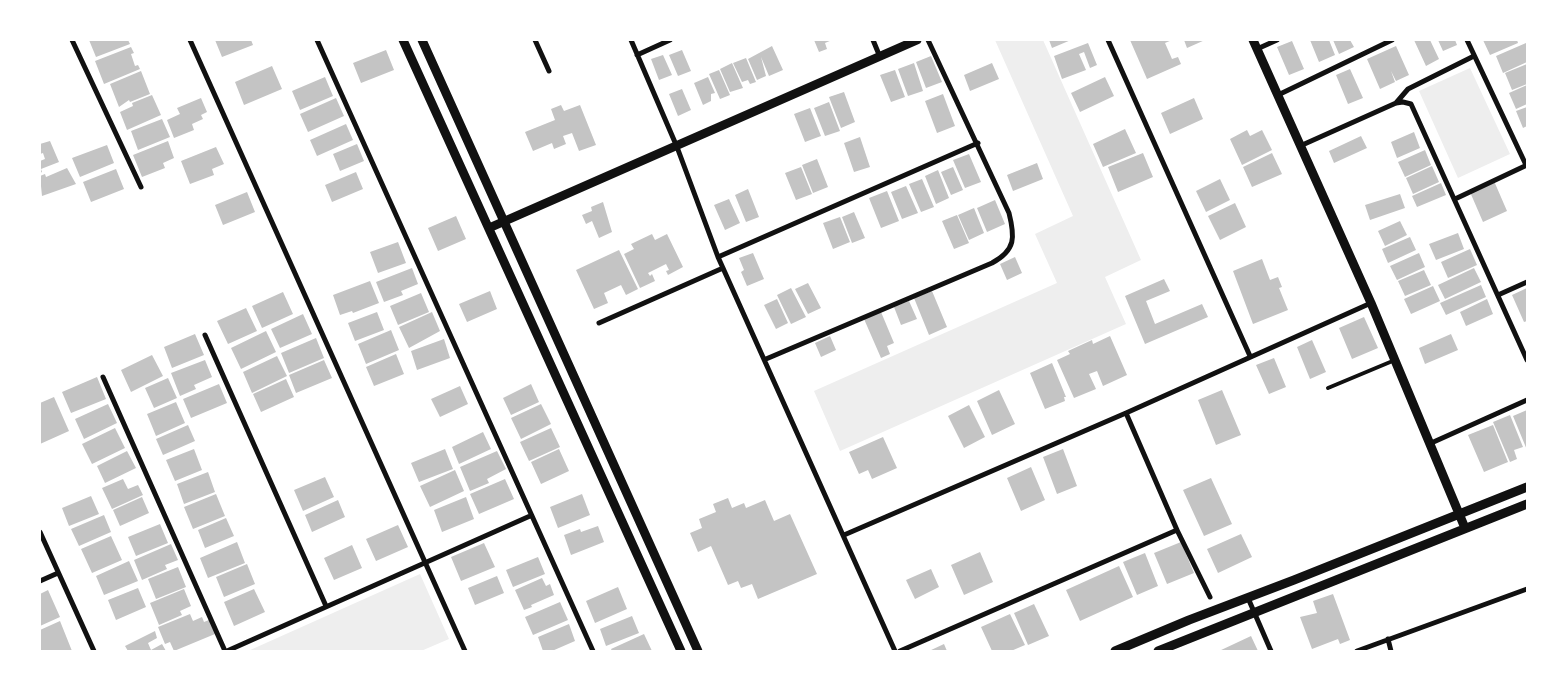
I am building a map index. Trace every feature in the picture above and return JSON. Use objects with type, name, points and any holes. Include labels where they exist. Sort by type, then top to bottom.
[{"type":"street","points":[[72,40],[140,187]]},
{"type":"street","points":[[190,40],[465,651]]},
{"type":"street","points":[[317,40],[530,516],[593,651]]},
{"type":"street","points":[[403,40],[681,651]]},
{"type":"street","points":[[422,40],[698,651]]},
{"type":"street","points":[[535,40],[549,71]]},
{"type":"street","points":[[631,40],[677,147],[718,257],[766,359],[895,651]]},
{"type":"street","points":[[637,55],[670,40]]},
{"type":"street","points":[[873,40],[880,57]]},
{"type":"street","points":[[489,228],[917,40]]},
{"type":"street","points":[[766,359],[1005,256],[1011,246],[1014,231],[1009,213],[978,143],[928,40]]},
{"type":"street","points":[[1108,40],[1250,356]]},
{"type":"street","points":[[1253,40],[1371,303],[1428,444],[1465,528]]},
{"type":"street","points":[[1257,49],[1277,40]]},
{"type":"street","points":[[1278,95],[1392,40]]},
{"type":"street","points":[[1455,199],[1527,165],[1466,40]]},
{"type":"street","points":[[1396,103],[1408,89],[1474,56]]},
{"type":"street","points":[[1300,146],[1396,103],[1403,102],[1414,109],[1527,360]]},
{"type":"street","points":[[444,131],[460,124]]},
{"type":"street","points":[[718,257],[978,143]]},
{"type":"street","points":[[599,323],[723,268]]},
{"type":"street","points":[[1498,295],[1527,282]]},
{"type":"street","points":[[844,535],[1126,413],[1371,303]]},
{"type":"street","points":[[205,334],[326,606]]},
{"type":"street","points":[[103,377],[226,651],[530,516]]},
{"type":"street","points":[[1428,444],[1527,400]]},
{"type":"street","points":[[573,416],[588,408]]},
{"type":"street","points":[[1126,413],[1210,597]]},
{"type":"street","points":[[1115,651],[1527,488]]},
{"type":"street","points":[[1158,651],[1527,504]]},
{"type":"street","points":[[900,651],[1178,530]]},
{"type":"street","points":[[40,532],[94,651]]},
{"type":"street","points":[[634,550],[649,543]]},
{"type":"street","points":[[40,581],[58,573]]},
{"type":"street","points":[[1357,651],[1527,589]]},
{"type":"street","points":[[1248,598],[1271,651]]},
{"type":"street","points":[[1388,640],[1392,651]]},
{"type":"lane","points":[[1328,388],[1395,360]]},
{"type":"shaded area","points":[[995,40],[1043,40],[1141,260],[1105,277],[1126,324],[840,451],[814,391],[1057,283],[1035,234],[1073,216]]},
{"type":"shaded area","points":[[1470,68],[1510,154],[1458,178],[1419,91]]},
{"type":"shaded area","points":[[420,574],[449,639],[421,651],[248,651]]},
{"type":"building","points":[[89,40],[128,40],[130,44],[96,57]]},
{"type":"building","points":[[215,40],[251,40],[253,45],[222,57]]},
{"type":"building","points":[[814,40],[832,40],[825,43],[827,49],[819,52]]},
{"type":"building","points":[[1049,40],[1071,40],[1052,48]]},
{"type":"building","points":[[1130,40],[1172,40],[1165,43],[1172,59],[1178,57],[1181,64],[1147,79]]},
{"type":"building","points":[[1184,40],[1205,40],[1187,48]]},
{"type":"building","points":[[1310,40],[1329,40],[1335,55],[1319,62]]},
{"type":"building","points":[[1333,40],[1350,40],[1354,47],[1339,54]]},
{"type":"building","points":[[1414,40],[1430,40],[1439,59],[1426,66]]},
{"type":"building","points":[[1438,40],[1455,40],[1457,45],[1443,51]]},
{"type":"building","points":[[1483,40],[1517,40],[1518,43],[1490,55]]},
{"type":"building","points":[[1292,41],[1304,69],[1289,75],[1277,47]]},
{"type":"building","points":[[1088,43],[1097,65],[1090,68],[1084,52],[1079,54],[1086,70],[1062,79],[1054,56]]},
{"type":"building","points":[[1526,43],[1527,62],[1503,73],[1496,56]]},
{"type":"building","points":[[772,46],[783,70],[769,76],[761,57],[766,76],[757,80],[748,59]]},
{"type":"building","points":[[1396,46],[1409,75],[1396,81],[1391,71],[1395,82],[1380,89],[1367,59]]},
{"type":"building","points":[[131,47],[134,53],[131,54],[135,66],[138,65],[140,69],[104,84],[95,61]]},
{"type":"building","points":[[386,50],[394,70],[361,83],[353,63]]},
{"type":"building","points":[[682,50],[691,71],[678,76],[669,55]]},
{"type":"building","points":[[663,55],[672,75],[659,80],[651,59]]},
{"type":"building","points":[[931,56],[942,82],[926,88],[916,62]]},
{"type":"building","points":[[746,58],[756,82],[750,84],[748,80],[742,82],[733,63]]},
{"type":"building","points":[[732,63],[743,88],[730,92],[720,69]]},
{"type":"building","points":[[914,63],[923,91],[908,96],[898,69]]},
{"type":"building","points":[[992,63],[999,79],[970,91],[964,75]]},
{"type":"building","points":[[1527,64],[1527,84],[1512,90],[1505,73]]},
{"type":"building","points":[[272,66],[282,89],[244,105],[235,82]]},
{"type":"building","points":[[1350,69],[1363,98],[1348,104],[1336,75]]},
{"type":"building","points":[[719,70],[730,95],[720,99],[709,74]]},
{"type":"building","points":[[895,70],[905,97],[891,102],[880,75]]},
{"type":"building","points":[[141,71],[150,94],[130,102],[129,100],[119,107],[110,84]]},
{"type":"building","points":[[325,77],[333,96],[300,110],[292,91]]},
{"type":"building","points":[[708,77],[715,93],[711,94],[711,101],[703,105],[694,83]]},
{"type":"building","points":[[1105,77],[1114,96],[1080,112],[1071,93]]},
{"type":"building","points":[[1527,85],[1527,104],[1516,109],[1509,93]]},
{"type":"building","points":[[682,89],[691,110],[678,116],[669,94]]},
{"type":"building","points":[[844,92],[855,122],[841,128],[829,97]]},
{"type":"building","points":[[943,94],[955,126],[937,133],[925,101]]},
{"type":"building","points":[[152,95],[161,115],[127,130],[120,112],[133,106],[132,103]]},
{"type":"building","points":[[201,98],[207,112],[201,115],[203,119],[192,124],[194,130],[174,138],[167,120],[180,114],[177,108]]},
{"type":"building","points":[[336,98],[344,116],[308,132],[300,114]]},
{"type":"building","points":[[1194,98],[1203,119],[1170,134],[1161,113]]},
{"type":"building","points":[[829,102],[840,131],[825,136],[814,108]]},
{"type":"building","points":[[561,105],[564,111],[580,105],[596,145],[579,151],[572,133],[563,136],[566,144],[554,149],[552,143],[533,151],[525,132],[555,120],[551,109]]},
{"type":"building","points":[[1527,107],[1527,126],[1523,128],[1516,111]]},
{"type":"building","points":[[810,108],[821,136],[805,142],[794,114]]},
{"type":"building","points":[[162,119],[170,137],[138,150],[131,131]]},
{"type":"building","points":[[346,124],[353,140],[317,156],[310,140]]},
{"type":"building","points":[[1125,129],[1136,153],[1103,167],[1093,144]]},
{"type":"building","points":[[1247,130],[1250,136],[1262,130],[1272,150],[1242,165],[1230,139]]},
{"type":"building","points":[[1414,132],[1420,148],[1397,158],[1391,142]]},
{"type":"building","points":[[1361,136],[1367,148],[1334,163],[1329,151]]},
{"type":"building","points":[[860,137],[870,167],[854,172],[844,143]]},
{"type":"building","points":[[50,141],[59,162],[41,169],[42,172],[40,173],[40,161],[45,159],[43,153],[40,154],[40,144]]},
{"type":"building","points":[[168,141],[174,158],[163,163],[165,168],[142,177],[133,155]]},
{"type":"building","points":[[357,144],[364,161],[340,171],[333,154]]},
{"type":"building","points":[[107,145],[114,163],[80,177],[72,158]]},
{"type":"building","points":[[216,147],[224,164],[212,169],[214,175],[190,184],[181,161]]},
{"type":"building","points":[[1425,150],[1431,165],[1405,177],[1398,162]]},
{"type":"building","points":[[1143,153],[1153,177],[1118,192],[1108,167]]},
{"type":"building","points":[[1272,153],[1282,174],[1252,187],[1243,167]]},
{"type":"building","points":[[969,154],[981,182],[965,188],[953,160]]},
{"type":"building","points":[[817,159],[828,187],[813,193],[802,165]]},
{"type":"building","points":[[1037,163],[1043,179],[1013,191],[1007,175]]},
{"type":"building","points":[[1432,166],[1439,182],[1413,194],[1406,178]]},
{"type":"building","points":[[801,167],[812,194],[796,200],[785,173]]},
{"type":"building","points":[[953,167],[963,190],[951,195],[941,172]]},
{"type":"building","points":[[67,168],[76,184],[42,196],[40,176],[45,174],[46,177]]},
{"type":"building","points":[[116,169],[124,189],[91,202],[83,182]]},
{"type":"building","points":[[938,170],[949,198],[936,204],[925,176]]},
{"type":"building","points":[[356,172],[363,189],[332,202],[325,185]]},
{"type":"building","points":[[922,179],[934,207],[921,212],[909,184]]},
{"type":"building","points":[[1220,179],[1230,200],[1206,212],[1196,191]]},
{"type":"building","points":[[1494,181],[1507,211],[1483,222],[1470,192]]},
{"type":"building","points":[[1441,183],[1446,195],[1417,207],[1412,196]]},
{"type":"building","points":[[906,186],[918,213],[902,219],[891,192]]},
{"type":"building","points":[[748,189],[759,217],[746,222],[735,195]]},
{"type":"building","points":[[887,191],[899,221],[881,228],[869,198]]},
{"type":"building","points":[[247,192],[255,212],[223,225],[215,205]]},
{"type":"building","points":[[1400,194],[1405,208],[1370,220],[1365,205]]},
{"type":"building","points":[[729,199],[740,223],[725,230],[714,205]]},
{"type":"building","points":[[995,200],[1005,224],[987,232],[977,208]]},
{"type":"building","points":[[603,202],[612,232],[599,238],[592,221],[586,224],[582,215],[592,211],[591,207]]},
{"type":"building","points":[[1235,203],[1246,227],[1220,240],[1208,216]]},
{"type":"building","points":[[974,208],[984,233],[969,240],[958,215]]},
{"type":"building","points":[[854,212],[865,238],[852,243],[842,217]]},
{"type":"building","points":[[957,215],[969,243],[954,249],[942,221]]},
{"type":"building","points":[[456,216],[466,239],[438,251],[428,228]]},
{"type":"building","points":[[840,217],[850,242],[833,249],[823,223]]},
{"type":"building","points":[[1400,221],[1407,235],[1385,246],[1378,231]]},
{"type":"building","points":[[1458,233],[1464,249],[1436,260],[1429,244]]},
{"type":"building","points":[[652,234],[655,240],[667,234],[683,267],[668,275],[666,271],[669,270],[666,264],[648,273],[650,276],[652,274],[655,281],[640,288],[624,254],[634,249],[631,244]]},
{"type":"building","points":[[1410,237],[1416,250],[1388,263],[1382,249]]},
{"type":"building","points":[[398,242],[406,263],[378,273],[370,252]]},
{"type":"building","points":[[1470,249],[1477,265],[1448,278],[1441,262]]},
{"type":"building","points":[[619,250],[638,289],[626,295],[621,285],[604,293],[608,303],[594,309],[576,270]]},
{"type":"building","points":[[753,253],[764,279],[747,286],[741,272],[744,270],[739,258]]},
{"type":"building","points":[[1419,253],[1425,267],[1397,280],[1390,266]]},
{"type":"building","points":[[1015,257],[1022,273],[1007,280],[1000,264]]},
{"type":"building","points":[[1262,259],[1270,280],[1278,277],[1282,287],[1279,288],[1288,310],[1253,324],[1233,271]]},
{"type":"building","points":[[412,268],[418,284],[401,291],[403,295],[384,302],[376,282]]},
{"type":"building","points":[[1474,268],[1481,282],[1445,299],[1438,285]]},
{"type":"building","points":[[1424,270],[1431,285],[1405,296],[1398,281]]},
{"type":"building","points":[[1164,279],[1170,291],[1146,301],[1155,324],[1202,304],[1208,317],[1145,344],[1125,296]]},
{"type":"building","points":[[370,281],[379,303],[353,313],[352,311],[340,315],[333,295]]},
{"type":"building","points":[[808,283],[821,308],[808,314],[795,289]]},
{"type":"building","points":[[1481,285],[1486,297],[1446,315],[1440,303]]},
{"type":"building","points":[[1433,286],[1440,301],[1411,314],[1404,299]]},
{"type":"building","points":[[791,288],[806,317],[791,324],[777,295]]},
{"type":"building","points":[[1527,288],[1527,321],[1524,322],[1512,295]]},
{"type":"building","points":[[490,291],[497,309],[467,322],[459,304]]},
{"type":"building","points":[[932,291],[947,327],[929,335],[914,298]]},
{"type":"building","points":[[283,292],[293,314],[262,328],[252,306]]},
{"type":"building","points":[[421,293],[429,312],[398,325],[390,306]]},
{"type":"building","points":[[777,299],[788,323],[776,329],[764,305]]},
{"type":"building","points":[[1487,299],[1493,314],[1466,326],[1460,312]]},
{"type":"building","points":[[909,301],[917,319],[901,325],[894,307]]},
{"type":"building","points":[[246,308],[257,331],[228,344],[217,321]]},
{"type":"building","points":[[377,312],[384,330],[355,341],[348,323]]},
{"type":"building","points":[[432,312],[440,331],[409,348],[399,327]]},
{"type":"building","points":[[881,312],[894,343],[887,346],[890,354],[881,358],[864,319]]},
{"type":"building","points":[[303,314],[312,334],[280,348],[271,329]]},
{"type":"building","points":[[1364,317],[1378,348],[1352,359],[1339,328]]},
{"type":"building","points":[[391,330],[399,350],[366,364],[358,344]]},
{"type":"building","points":[[266,331],[276,352],[241,369],[231,348]]},
{"type":"building","points":[[195,334],[204,355],[172,368],[164,347]]},
{"type":"building","points":[[1451,334],[1458,350],[1425,364],[1419,348]]},
{"type":"building","points":[[830,336],[836,350],[821,357],[815,343]]},
{"type":"building","points":[[1110,336],[1127,375],[1103,386],[1097,371],[1089,374],[1096,389],[1074,398],[1057,360],[1070,354],[1068,351],[1092,340],[1093,344]]},
{"type":"building","points":[[316,338],[324,358],[289,373],[281,353]]},
{"type":"building","points":[[444,339],[450,358],[417,370],[411,351]]},
{"type":"building","points":[[1312,340],[1326,372],[1310,379],[1297,347]]},
{"type":"building","points":[[396,354],[404,374],[374,386],[366,367]]},
{"type":"building","points":[[152,355],[163,376],[131,392],[121,370]]},
{"type":"building","points":[[277,356],[287,376],[252,393],[243,372]]},
{"type":"building","points":[[1274,358],[1286,387],[1269,394],[1256,365]]},
{"type":"building","points":[[205,360],[212,377],[194,385],[196,389],[180,396],[171,373]]},
{"type":"building","points":[[324,360],[332,378],[296,393],[289,375]]},
{"type":"building","points":[[1052,363],[1066,397],[1064,397],[1065,401],[1045,409],[1030,373]]},
{"type":"building","points":[[97,377],[106,399],[71,413],[62,392]]},
{"type":"building","points":[[168,378],[177,398],[154,408],[145,388]]},
{"type":"building","points":[[286,379],[294,397],[261,412],[253,394]]},
{"type":"building","points":[[219,384],[227,403],[191,418],[183,399]]},
{"type":"building","points":[[531,384],[539,402],[511,415],[503,398]]},
{"type":"building","points":[[460,386],[468,404],[440,417],[431,399]]},
{"type":"building","points":[[999,390],[1015,424],[992,435],[977,401]]},
{"type":"building","points":[[1222,390],[1241,435],[1216,445],[1198,400]]},
{"type":"building","points":[[54,397],[69,431],[40,444],[40,403]]},
{"type":"building","points":[[176,402],[185,423],[156,436],[147,414]]},
{"type":"building","points":[[108,404],[117,423],[84,439],[75,419]]},
{"type":"building","points":[[541,404],[551,424],[521,439],[511,418]]},
{"type":"building","points":[[969,405],[985,437],[964,448],[948,416]]},
{"type":"building","points":[[1527,410],[1527,450],[1513,416]]},
{"type":"building","points":[[1510,415],[1523,447],[1514,450],[1517,459],[1510,462],[1493,422]]},
{"type":"building","points":[[188,425],[195,441],[163,455],[156,439]]},
{"type":"building","points":[[1493,425],[1508,462],[1484,472],[1468,435]]},
{"type":"building","points":[[115,428],[125,448],[92,464],[82,444]]},
{"type":"building","points":[[551,428],[560,447],[529,461],[520,442]]},
{"type":"building","points":[[483,432],[491,449],[459,464],[452,447]]},
{"type":"building","points":[[883,437],[897,468],[872,479],[868,470],[859,474],[849,452]]},
{"type":"building","points":[[194,449],[202,470],[175,481],[166,460]]},
{"type":"building","points":[[445,449],[453,469],[419,482],[411,463]]},
{"type":"building","points":[[559,449],[569,471],[541,484],[531,462]]},
{"type":"building","points":[[1063,449],[1077,486],[1057,494],[1043,457]]},
{"type":"building","points":[[127,451],[136,468],[105,483],[97,466]]},
{"type":"building","points":[[497,451],[506,469],[487,479],[489,483],[470,491],[460,467]]},
{"type":"building","points":[[1031,467],[1045,500],[1021,511],[1007,478]]},
{"type":"building","points":[[455,470],[464,491],[430,507],[420,486]]},
{"type":"building","points":[[208,472],[215,492],[184,504],[177,484]]},
{"type":"building","points":[[325,477],[334,497],[303,511],[294,490]]},
{"type":"building","points":[[1211,478],[1232,524],[1204,536],[1183,490]]},
{"type":"building","points":[[123,479],[128,489],[138,485],[143,495],[112,509],[102,488]]},
{"type":"building","points":[[505,479],[514,499],[479,514],[470,494]]},
{"type":"building","points":[[216,494],[225,516],[193,529],[184,507]]},
{"type":"building","points":[[582,494],[590,515],[558,528],[550,507]]},
{"type":"building","points":[[91,496],[99,514],[69,526],[62,508]]},
{"type":"building","points":[[142,497],[149,513],[120,526],[113,510]]},
{"type":"building","points":[[466,497],[474,519],[442,532],[434,510]]},
{"type":"building","points":[[728,498],[732,508],[744,503],[746,508],[765,500],[774,521],[790,514],[817,574],[758,599],[752,584],[741,588],[738,581],[728,585],[711,546],[698,552],[690,533],[702,528],[699,519],[716,512],[713,504]]},
{"type":"building","points":[[338,500],[345,517],[312,532],[305,515]]},
{"type":"building","points":[[104,515],[111,532],[79,546],[71,529]]},
{"type":"building","points":[[226,518],[234,536],[205,548],[198,530]]},
{"type":"building","points":[[160,524],[168,543],[136,556],[128,537]]},
{"type":"building","points":[[398,525],[408,547],[376,561],[366,539]]},
{"type":"building","points":[[598,526],[604,542],[571,555],[564,535],[580,529],[581,532]]},
{"type":"building","points":[[1241,534],[1252,557],[1218,573],[1207,549]]},
{"type":"building","points":[[111,536],[122,560],[92,573],[81,549]]},
{"type":"building","points":[[237,542],[245,563],[208,578],[200,558]]},
{"type":"building","points":[[1181,542],[1194,573],[1167,584],[1154,553]]},
{"type":"building","points":[[484,543],[495,567],[461,581],[451,557]]},
{"type":"building","points":[[171,544],[178,560],[165,565],[167,569],[142,580],[134,560]]},
{"type":"building","points":[[352,545],[362,568],[334,580],[324,558]]},
{"type":"building","points":[[980,552],[993,582],[964,595],[951,565]]},
{"type":"building","points":[[1145,553],[1158,586],[1137,595],[1123,562]]},
{"type":"building","points":[[538,557],[545,574],[513,587],[506,570]]},
{"type":"building","points":[[129,561],[138,581],[104,595],[96,576]]},
{"type":"building","points":[[247,564],[255,584],[224,597],[216,577]]},
{"type":"building","points":[[1119,566],[1133,597],[1080,621],[1066,590]]},
{"type":"building","points":[[178,567],[186,587],[156,599],[148,579]]},
{"type":"building","points":[[931,569],[939,587],[915,599],[906,580]]},
{"type":"building","points":[[497,576],[504,593],[475,605],[468,588]]},
{"type":"building","points":[[542,578],[546,586],[550,584],[554,595],[524,610],[515,590]]},
{"type":"building","points":[[618,587],[627,609],[595,623],[586,601]]},
{"type":"building","points":[[138,588],[146,607],[116,620],[108,600]]},
{"type":"building","points":[[184,589],[191,606],[180,611],[182,615],[159,625],[150,603]]},
{"type":"building","points":[[254,589],[265,612],[234,626],[224,602]]},
{"type":"building","points":[[48,590],[60,617],[40,626],[40,594]]},
{"type":"building","points":[[1333,594],[1350,640],[1340,644],[1338,639],[1312,649],[1300,617],[1317,613],[1313,601]]},
{"type":"building","points":[[560,602],[568,620],[533,635],[525,617]]},
{"type":"building","points":[[1034,604],[1049,636],[1028,645],[1014,613]]},
{"type":"building","points":[[190,614],[193,621],[202,617],[204,622],[209,620],[215,634],[174,651],[170,642],[165,644],[158,627]]},
{"type":"building","points":[[1010,614],[1025,645],[1011,651],[992,651],[981,627]]},
{"type":"building","points":[[632,616],[639,633],[606,646],[600,629]]},
{"type":"building","points":[[60,621],[72,651],[40,651],[40,630]]},
{"type":"building","points":[[569,624],[575,641],[552,651],[543,651],[538,637]]},
{"type":"building","points":[[155,631],[157,638],[148,643],[151,650],[162,644],[166,651],[128,651],[125,646]]},
{"type":"building","points":[[644,634],[652,651],[612,651],[611,649]]},
{"type":"building","points":[[1251,636],[1258,651],[1219,651]]},
{"type":"building","points":[[944,644],[947,651],[929,651]]}]
